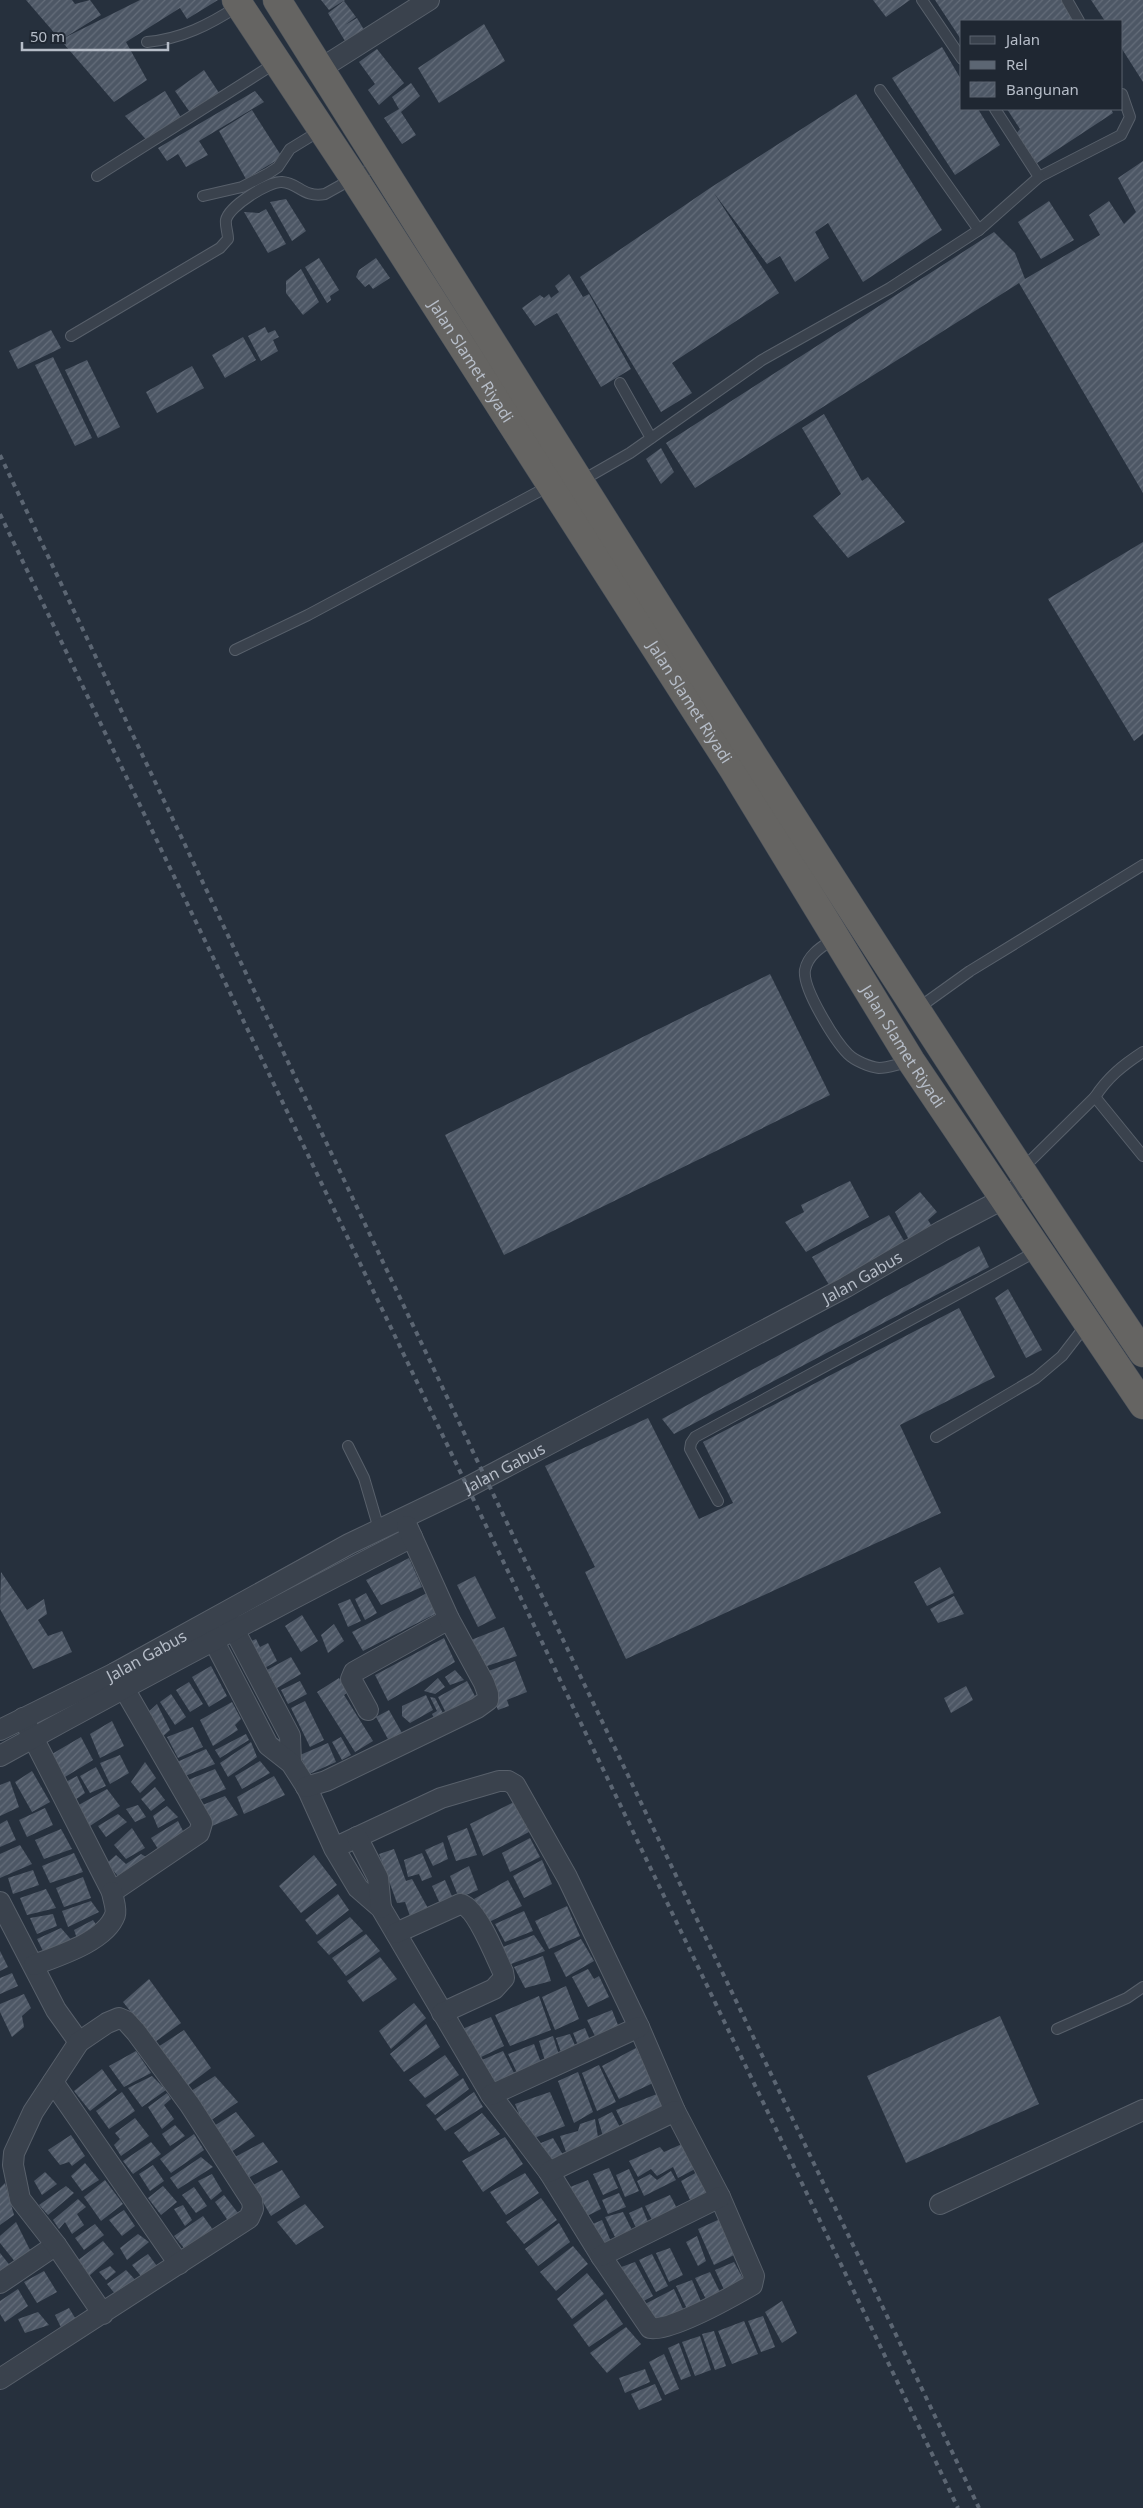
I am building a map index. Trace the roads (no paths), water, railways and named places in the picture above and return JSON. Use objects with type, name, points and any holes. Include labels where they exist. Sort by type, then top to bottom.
[{"type":"highway","name":"Jalan Slamet Riyadi","points":[[277,0],[580,482],[916,1010],[1024,1177],[1143,1353]]},
{"type":"highway","name":"Jalan Slamet Riyadi","points":[[237,3],[278,61],[354,178],[733,769],[910,1061],[1005,1198],[1143,1405]]},
{"type":"street","points":[[320,68],[429,0]]},
{"type":"street","name":"Jalan Gabus","points":[[229,1622],[379,1529],[468,1487],[846,1287],[942,1230],[1005,1198],[1024,1177]]},
{"type":"street","points":[[306,1787],[326,1781],[477,1708],[488,1700],[484,1683],[450,1619],[404,1517]]},
{"type":"street","points":[[0,1756],[34,1737],[120,1682],[210,1631],[412,1537]]},
{"type":"street","points":[[368,1710],[351,1679],[354,1672],[450,1619]]},
{"type":"street","points":[[229,1622],[290,1736],[291,1763]]},
{"type":"street","points":[[210,1631],[268,1746],[291,1763],[306,1787],[334,1848],[358,1888],[381,1908],[491,2095],[549,2172],[601,2256],[650,2328],[658,2330],[725,2301],[752,2285],[754,2276],[720,2197],[675,2111],[639,2027],[567,1877],[515,1785],[508,1781],[499,1781],[442,1798],[334,1848]]},
{"type":"street","points":[[112,1892],[199,1833],[202,1828],[202,1822],[120,1682]]},
{"type":"street","name":"Jalan Gabus","points":[[0,1730],[23,1718],[120,1682]]},
{"type":"street","points":[[23,1718],[112,1892],[116,1913],[110,1925],[86,1942],[62,1955],[34,1965]]},
{"type":"street","points":[[357,1837],[378,1878],[381,1908]]},
{"type":"street","points":[[0,1902],[56,2010],[74,2035]]},
{"type":"street","points":[[396,1934],[460,1904],[466,1904],[474,1914],[503,1972],[504,1978],[494,1989],[442,2013]]},
{"type":"street","points":[[0,2379],[103,2314],[249,2218],[253,2209],[252,2200],[190,2105],[126,2021],[119,2018],[74,2035],[53,2082],[33,2112],[14,2153],[13,2165],[20,2199],[56,2245],[103,2314]]},
{"type":"street","points":[[491,2095],[639,2027]]},
{"type":"street","points":[[53,2082],[179,2264]]},
{"type":"street","points":[[940,2204],[1143,2110]]},
{"type":"street","points":[[549,2172],[675,2111]]},
{"type":"street","points":[[601,2256],[720,2197]]},
{"type":"street","points":[[0,2283],[56,2245]]},
{"type":"lane","points":[[922,0],[960,56]]},
{"type":"lane","points":[[1067,0],[1078,20]]},
{"type":"lane","points":[[147,42],[166,40],[189,34],[215,22],[237,3]]},
{"type":"lane","points":[[98,176],[278,61]]},
{"type":"lane","points":[[880,90],[979,230]]},
{"type":"lane","points":[[580,482],[651,438],[762,360],[890,288],[979,230],[1039,177],[1121,136],[1130,117],[1123,97]]},
{"type":"lane","points":[[996,110],[1039,177]]},
{"type":"lane","points":[[203,196],[242,187],[270,173],[278,166],[290,149],[322,129]]},
{"type":"lane","points":[[71,336],[220,248],[228,239],[225,220],[230,211],[237,204],[274,182],[283,182],[304,194],[316,196],[325,194],[380,164]]},
{"type":"lane","points":[[620,383],[651,438]]},
{"type":"lane","points":[[235,650],[308,615],[552,485]]},
{"type":"lane","points":[[916,1010],[970,971],[1143,865]]},
{"type":"lane","points":[[835,938],[813,953],[805,969],[805,983],[835,1038],[848,1054],[859,1061],[879,1068],[910,1061]]},
{"type":"lane","points":[[1024,1177],[1120,1066],[1143,1052]]},
{"type":"lane","points":[[1095,1097],[1143,1156]]},
{"type":"lane","points":[[718,1501],[690,1449],[695,1437],[1040,1250]]},
{"type":"lane","points":[[936,1437],[1036,1378],[1062,1356],[1088,1323]]},
{"type":"lane","points":[[348,1446],[364,1478],[379,1529]]},
{"type":"lane","points":[[1057,2029],[1127,1998],[1143,1987]]},
{"type":"railway","points":[[0,455],[485,1477],[979,2508]]},
{"type":"railway","points":[[0,514],[958,2508]]}]
